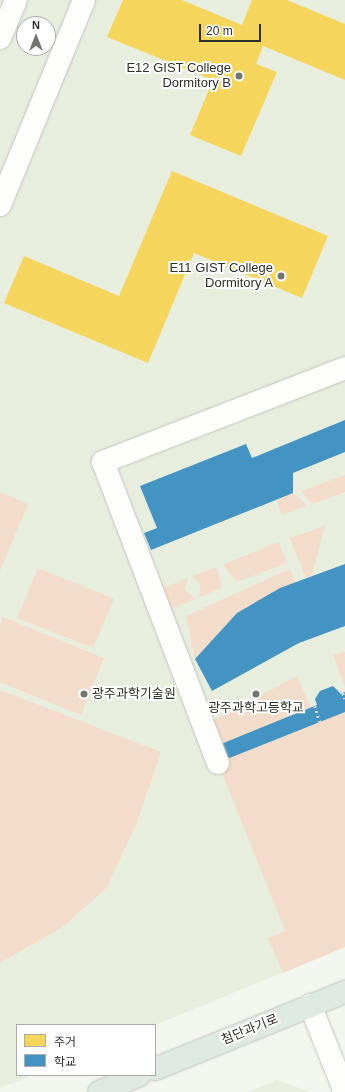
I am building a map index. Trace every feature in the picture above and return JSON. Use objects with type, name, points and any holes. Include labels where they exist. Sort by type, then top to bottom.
[{"type":"main road","name":"첨단과기로","points":[[156,1069],[345,992]]},
{"type":"main road","points":[[99,1092],[138,1076]]},
{"type":"street","points":[[0,38],[16,0]]},
{"type":"street","points":[[0,205],[84,0]]},
{"type":"street","points":[[218,763],[103,462],[345,368]]},
{"type":"street","points":[[310,1005],[345,1092]]},
{"type":"path","points":[[343,693],[345,699]]},
{"type":"path","points":[[315,706],[320,722]]},
{"type":"shaded area","name":"광주과학기술원","points":[[0,0],[345,0],[345,947],[156,1025],[16,1024],[16,1076],[30,1076],[0,1088]]},
{"type":"shaded area","points":[[345,475],[345,492],[312,504],[301,491]]},
{"type":"shaded area","points":[[0,492],[28,504],[0,571]]},
{"type":"shaded area","points":[[293,493],[307,506],[282,515],[276,500]]},
{"type":"shaded area","points":[[325,526],[312,575],[306,578],[290,538]]},
{"type":"shaded area","points":[[279,542],[287,563],[237,582],[225,568],[224,564]]},
{"type":"shaded area","points":[[217,567],[222,588],[200,597],[200,584],[192,576]]},
{"type":"shaded area","points":[[38,568],[114,599],[93,648],[17,618]]},
{"type":"shaded area","points":[[290,569],[295,582],[237,613],[195,659],[186,616]]},
{"type":"shaded area","points":[[188,578],[185,590],[195,599],[166,611],[158,590]]},
{"type":"shaded area","points":[[3,617],[104,658],[81,715],[0,682],[0,626]]},
{"type":"shaded area","points":[[345,652],[345,687],[333,655]]},
{"type":"shaded area","points":[[297,676],[311,708],[221,744],[210,722]]},
{"type":"shaded area","points":[[0,690],[161,752],[138,820],[107,887],[64,926],[0,963]]},
{"type":"shaded area","points":[[345,712],[345,947],[283,973],[268,938],[285,931],[218,763]]},
{"type":"shaded area","points":[[277,1080],[308,1091],[308,1092],[247,1092]]},
{"type":"building: 주거","name":"E12 GIST College Dormitory B","points":[[123,0],[182,0],[242,25],[252,0],[287,0],[345,24],[345,80],[263,46],[256,64],[277,72],[241,156],[190,135],[213,80],[107,37]]},
{"type":"building: 주거","name":"E11 GIST College Dormitory A","points":[[172,171],[328,236],[302,298],[194,253],[148,363],[4,303],[24,256],[119,296]]},
{"type":"building: 학교","points":[[345,420],[345,452],[293,473],[293,493],[151,550],[144,533],[157,528],[140,486],[246,444],[252,458]]},
{"type":"building: 학교","points":[[345,564],[345,626],[299,643],[212,691],[195,659],[237,613],[280,588]]},
{"type":"building: 학교","points":[[333,686],[341,694],[345,692],[345,712],[227,759],[221,744],[317,705],[315,699],[320,691]]},
{"type":"place","name":"E12 GIST College Dormitory B","points":[[239,76]]},
{"type":"place","name":"E11 GIST College Dormitory A","points":[[281,276]]},
{"type":"place","name":"광주과학기술원","points":[[84,694]]},
{"type":"place","name":"광주과학고등학교","points":[[256,694]]}]
